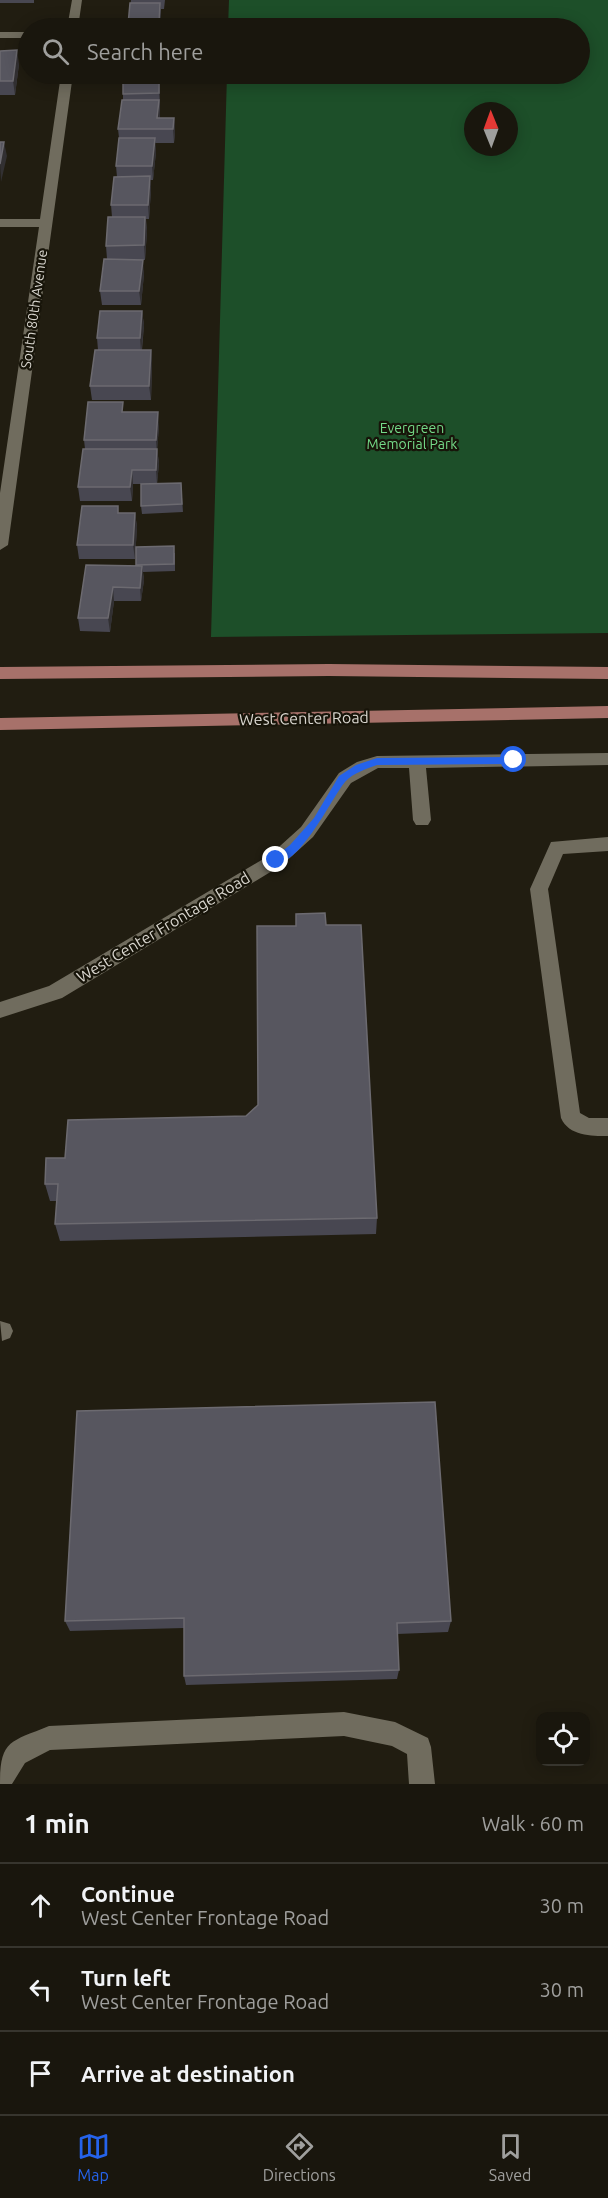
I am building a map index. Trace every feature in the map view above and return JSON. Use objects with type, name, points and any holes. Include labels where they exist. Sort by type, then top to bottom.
[{"type":"main road","points":[[0,673],[317,670],[608,672]]},
{"type":"main road","name":"West Center Road","points":[[0,724],[608,712]]},
{"type":"street","points":[[74,18],[77,0]]},
{"type":"street","points":[[0,35],[18,35]]},
{"type":"street","name":"South 80th Avenue","points":[[0,545],[6,468],[46,223],[66,84]]},
{"type":"street","points":[[0,223],[46,223]]},
{"type":"street","name":"West Center Frontage Road","points":[[0,1010],[55,992],[294,848],[317,820],[342,778],[359,767],[377,762],[608,759]]},
{"type":"street","points":[[417,761],[422,820]]},
{"type":"street","points":[[608,844],[557,847],[539,889],[571,1118],[586,1127],[608,1127]]},
{"type":"street","points":[[0,1780],[16,1754],[49,1738],[344,1724],[395,1734],[419,1747],[422,1784]]},
{"type":"green space","name":"Evergreen Memorial Park","points":[[229,0],[608,0],[608,633],[211,637],[227,84],[590,84],[590,18],[228,18]]},
{"type":"building","points":[[130,3],[160,3],[159,18],[129,18]]},
{"type":"building","points":[[17,50],[13,81],[0,81],[0,51]]},
{"type":"building","points":[[123,84],[159,84],[159,93],[123,94]]},
{"type":"building","points":[[122,100],[159,100],[157,118],[174,118],[173,129],[118,129]]},
{"type":"building","points":[[119,138],[155,138],[152,166],[116,166]]},
{"type":"building","points":[[0,142],[4,142],[0,164]]},
{"type":"building","points":[[150,176],[148,205],[111,205],[114,177]]},
{"type":"building","points":[[108,217],[145,217],[144,245],[106,246]]},
{"type":"building","points":[[104,259],[143,260],[139,291],[100,291]]},
{"type":"building","points":[[100,311],[142,311],[140,338],[97,338]]},
{"type":"building","points":[[95,350],[151,350],[149,386],[90,386]]},
{"type":"building","points":[[88,402],[123,402],[122,412],[158,412],[156,440],[84,440]]},
{"type":"building","points":[[83,449],[157,449],[156,470],[132,470],[130,487],[78,487]]},
{"type":"building","points":[[181,483],[182,504],[141,506],[141,484]]},
{"type":"building","points":[[82,506],[118,506],[118,513],[135,513],[133,545],[77,545]]},
{"type":"building","points":[[174,546],[174,564],[136,565],[136,547]]},
{"type":"building","points":[[86,565],[142,566],[140,588],[113,587],[108,618],[78,618]]},
{"type":"building","points":[[325,913],[326,925],[361,925],[377,1218],[55,1224],[58,1184],[45,1184],[46,1158],[65,1158],[68,1120],[246,1116],[258,1105],[257,926],[296,926],[296,914]]},
{"type":"building","points":[[435,1402],[451,1621],[397,1623],[399,1670],[184,1676],[184,1618],[65,1621],[77,1411]]},
{"type":"route","points":[[276,860],[294,848],[317,820],[342,778],[359,767],[377,762],[514,760]]}]
